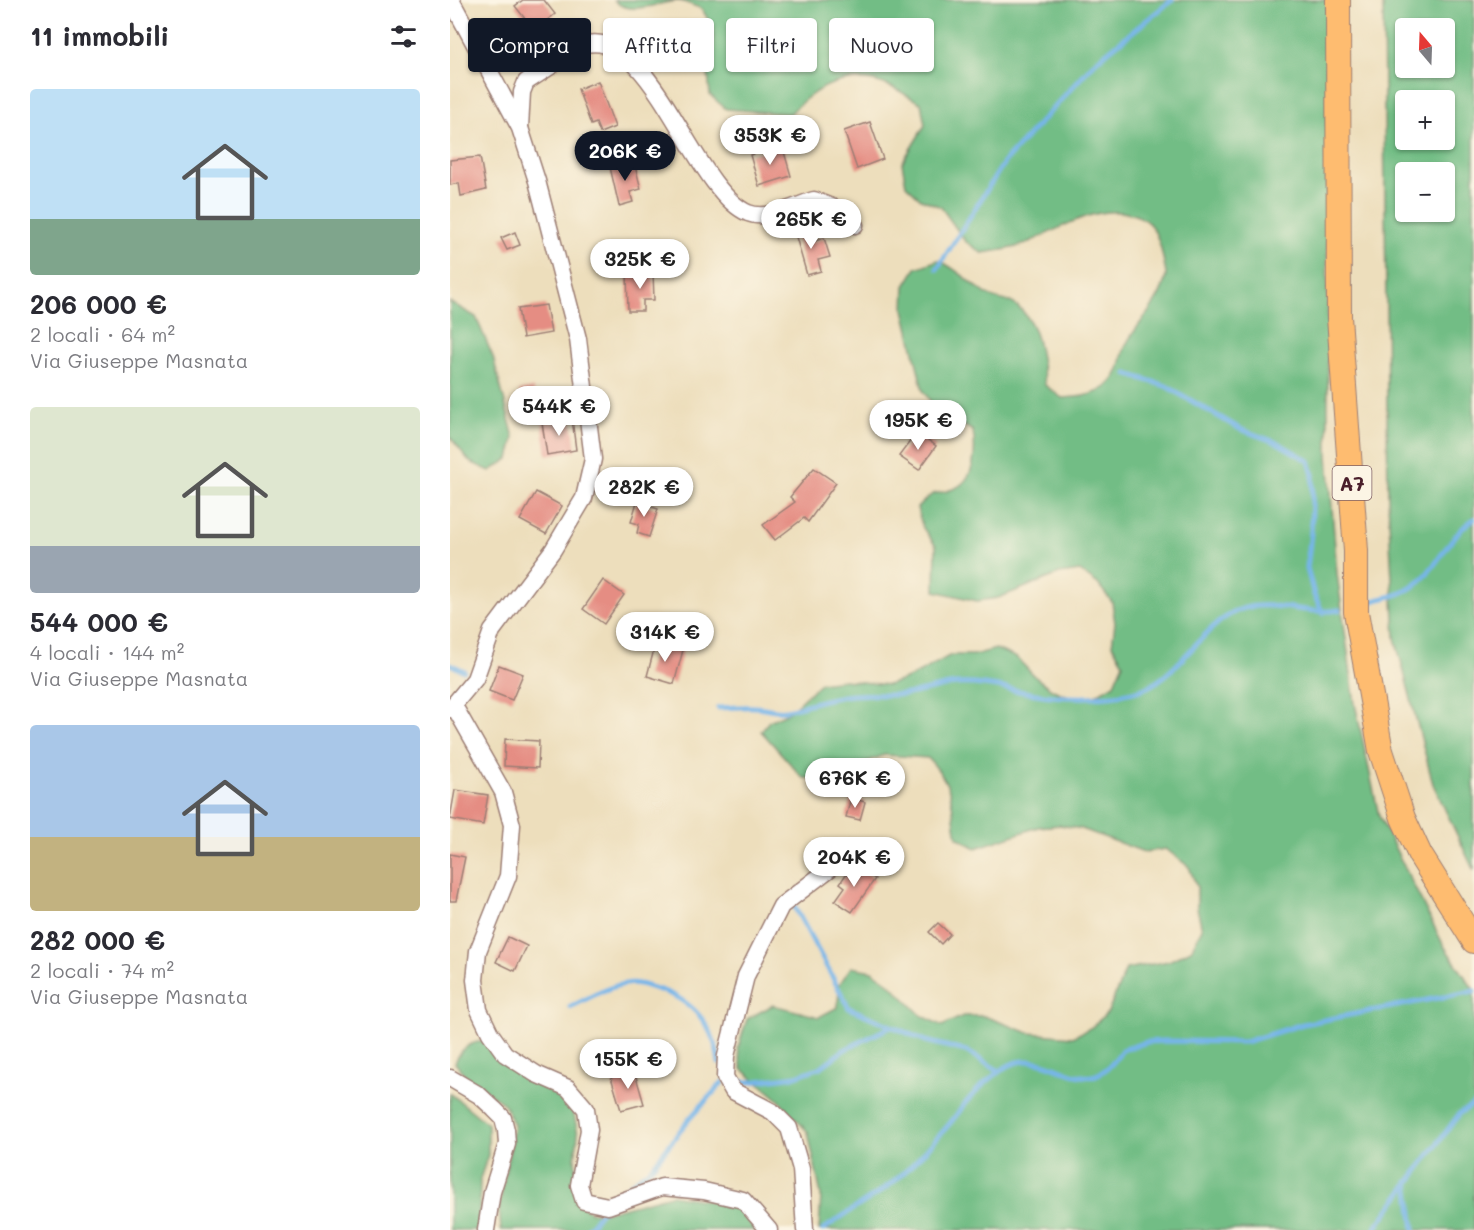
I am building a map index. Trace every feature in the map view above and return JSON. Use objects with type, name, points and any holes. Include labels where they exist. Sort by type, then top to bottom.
[{"type":"highway","name":"A7","points":[[1338,0],[1340,317],[1356,551],[1356,612],[1381,751],[1403,818],[1420,855],[1474,941]]},
{"type":"street","points":[[451,0],[520,128],[546,211],[578,339],[593,459],[584,498],[553,550],[492,631],[475,679],[452,707],[503,792],[512,825],[508,876],[478,951],[475,980],[479,1010],[490,1033],[505,1054],[536,1074],[568,1088],[586,1108],[589,1130],[579,1185],[584,1201],[608,1206],[662,1187],[704,1191],[743,1200],[769,1230]]},
{"type":"street","points":[[520,128],[522,92],[526,82],[583,45],[593,42],[605,44],[627,58],[657,90],[703,167],[729,200],[749,214],[774,214],[814,200],[834,208],[855,225]]},
{"type":"street","points":[[805,1230],[801,1169],[789,1128],[773,1112],[733,1091],[725,1077],[726,1056],[746,976],[781,906],[841,860]]},
{"type":"street","points":[[450,1078],[479,1095],[502,1118],[506,1130],[507,1144],[492,1192],[486,1230]]},
{"type":"green space","points":[[614,0],[1327,0],[1328,455],[1337,574],[1355,704],[1379,816],[1444,946],[1474,990],[1474,1230],[819,1230],[821,1195],[808,1132],[778,1099],[742,1069],[738,1048],[747,1019],[773,1005],[819,1017],[838,1007],[839,985],[851,967],[872,971],[890,984],[921,1015],[942,1026],[963,1016],[984,1016],[1029,1033],[1073,1037],[1092,1027],[1108,1012],[1126,969],[1169,961],[1191,950],[1202,929],[1197,908],[1197,887],[1189,867],[1166,849],[1144,852],[1082,829],[1060,825],[1038,827],[976,848],[957,837],[948,786],[928,758],[884,755],[824,779],[803,778],[761,731],[769,721],[789,712],[820,683],[844,680],[888,685],[911,677],[951,655],[974,655],[996,649],[1017,658],[1034,676],[1053,690],[1074,698],[1095,695],[1114,684],[1123,663],[1112,645],[1115,623],[1112,602],[1098,584],[1080,571],[1059,574],[998,598],[977,601],[935,591],[936,546],[923,528],[917,508],[932,495],[953,489],[966,479],[973,464],[974,439],[973,431],[936,409],[923,391],[904,309],[905,286],[916,268],[938,260],[991,297],[1014,304],[1029,320],[1034,330],[1045,385],[1062,398],[1091,394],[1112,382],[1127,343],[1155,303],[1166,276],[1165,269],[1159,240],[1151,226],[1140,217],[1121,212],[1095,214],[1017,247],[982,253],[965,241],[941,207],[921,199],[906,185],[902,163],[925,125],[921,103],[889,86],[861,79],[835,83],[822,88],[790,114],[726,109],[710,95],[708,73],[714,72],[714,18],[707,18],[702,9],[679,1],[636,8],[620,5]]},
{"type":"green space","points":[[1383,0],[1474,0],[1474,871],[1433,784],[1395,638],[1388,501]]},
{"type":"green space","points":[[450,302],[476,317],[493,357],[514,438],[509,459],[490,471],[470,462],[450,437]]},
{"type":"green space","points":[[483,1041],[566,1095],[574,1114],[578,1134],[575,1160],[580,1203],[590,1212],[607,1212],[671,1195],[735,1205],[755,1230],[501,1230],[499,1208],[514,1125],[504,1104],[468,1078],[455,1063],[466,1048],[473,1043]]},
{"type":"green space","points":[[450,1093],[488,1124],[488,1155],[480,1179],[479,1230],[450,1230]]},
{"type":"building","points":[[523,0],[544,0],[555,14],[550,18],[524,18],[515,6]]},
{"type":"building","points":[[598,81],[615,127],[600,133],[596,123],[591,125],[578,89]]},
{"type":"building","points":[[870,122],[883,159],[857,169],[844,131]]},
{"type":"building","points":[[782,145],[791,176],[759,186],[750,155]]},
{"type":"building","points":[[480,157],[486,190],[461,196],[459,183],[450,185],[450,160]]},
{"type":"building","points":[[634,162],[641,189],[630,192],[633,202],[619,206],[610,167]]},
{"type":"building","points":[[807,226],[812,242],[824,238],[830,257],[818,260],[821,271],[807,275],[794,230]]},
{"type":"building","points":[[515,232],[520,245],[507,250],[501,238]]},
{"type":"building","points":[[627,272],[653,272],[654,300],[643,300],[643,311],[628,311]]},
{"type":"building","points":[[546,305],[551,333],[523,338],[518,309]]},
{"type":"building","points":[[533,388],[540,417],[526,421],[519,391]]},
{"type":"building","points":[[572,419],[576,450],[547,455],[542,423]]},
{"type":"building","points":[[917,432],[936,446],[919,470],[899,456]]},
{"type":"building","points":[[814,468],[836,483],[808,522],[804,518],[775,540],[763,525],[795,502],[790,497]]},
{"type":"building","points":[[536,492],[562,506],[546,534],[520,520]]},
{"type":"building","points":[[637,502],[658,509],[649,537],[637,533],[639,524],[631,522]]},
{"type":"building","points":[[603,580],[624,595],[604,624],[583,609]]},
{"type":"building","points":[[656,642],[683,650],[674,684],[647,676]]},
{"type":"building","points":[[499,665],[523,674],[512,700],[489,691]]},
{"type":"building","points":[[505,739],[539,741],[538,768],[504,766]]},
{"type":"building","points":[[455,790],[488,795],[483,825],[450,819]]},
{"type":"building","points":[[851,798],[865,802],[860,820],[846,817]]},
{"type":"building","points":[[450,854],[465,857],[456,901],[450,901]]},
{"type":"building","points":[[853,864],[875,879],[852,912],[835,901],[845,887],[840,883]]},
{"type":"building","points":[[938,923],[950,934],[941,944],[929,932]]},
{"type":"building","points":[[508,937],[527,946],[515,971],[496,962]]},
{"type":"building","points":[[634,1070],[644,1104],[621,1110],[611,1077]]},
{"type":"waterway","points":[[937,269],[1005,161],[1096,61],[1172,0]]},
{"type":"waterway","points":[[1127,374],[1166,386],[1240,429],[1278,443],[1309,461],[1313,475],[1307,568],[1314,595],[1323,613]]},
{"type":"waterway","points":[[1373,601],[1398,594],[1423,579],[1455,537],[1474,519]]},
{"type":"waterway","points":[[718,708],[759,707],[782,710],[844,696],[900,695],[956,684],[992,686],[1061,697],[1123,694],[1149,687],[1162,678],[1212,628],[1239,610],[1263,606],[1314,611],[1339,610]]},
{"type":"waterway","points":[[450,664],[464,671]]},
{"type":"waterway","points":[[790,905],[794,906],[849,1008],[926,1041],[966,1051],[999,1071]]},
{"type":"waterway","points":[[570,1007],[605,990],[629,983],[667,992],[689,1006],[706,1025],[712,1036],[719,1063]]},
{"type":"waterway","points":[[823,1230],[898,1178],[932,1144],[979,1088],[1013,1063],[1033,1061],[1073,1074],[1097,1075],[1109,1067],[1122,1050],[1147,1042],[1245,1042],[1303,1024],[1474,991]]},
{"type":"waterway","points":[[733,1081],[750,1082],[796,1076],[821,1067],[844,1050],[890,1027]]},
{"type":"waterway","points":[[615,1197],[652,1167],[690,1118],[723,1082]]},
{"type":"waterway","points":[[1374,1230],[1460,1113],[1474,1104]]},
{"type":"waterway","points":[[1408,1182],[1414,1230]]},
{"type":"waterway","points":[[587,1230],[604,1208]]}]
